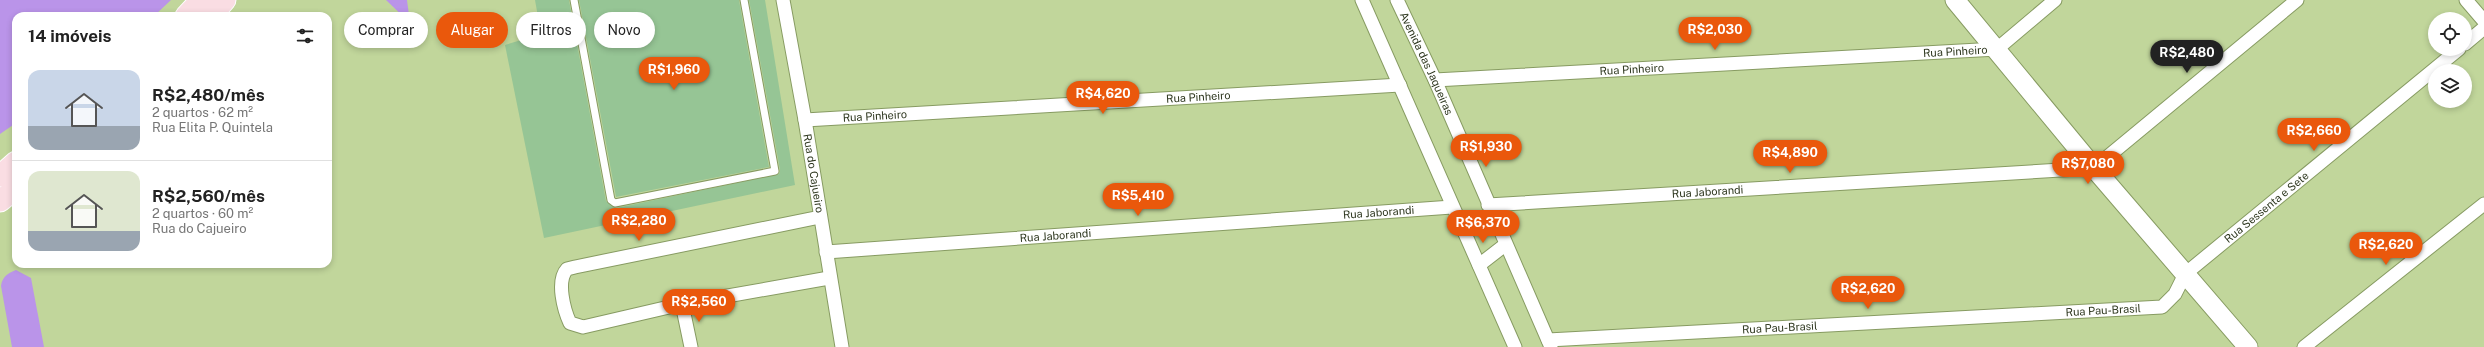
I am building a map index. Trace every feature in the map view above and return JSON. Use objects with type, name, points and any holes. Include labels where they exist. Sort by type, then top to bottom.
[{"type":"main road","points":[[190,12],[201,0]]},
{"type":"main road","points":[[214,12],[225,0]]},
{"type":"main road","points":[[0,176],[12,166]]},
{"type":"main road","points":[[0,200],[12,191]]},
{"type":"street","name":"Rua do Cajueiro","points":[[783,0],[805,120],[829,278],[842,347]]},
{"type":"street","points":[[1362,0],[1515,347],[1511,347]]},
{"type":"street","name":"Avenida das Jaqueiras","points":[[1397,0],[1435,80],[1505,245],[1550,344]]},
{"type":"street","points":[[1955,0],[2094,168],[2248,347]]},
{"type":"street","points":[[1997,49],[2055,0]]},
{"type":"street","points":[[2094,168],[2297,0]]},
{"type":"street","points":[[2466,0],[2484,21]]},
{"type":"street","points":[[2472,38],[2484,28]]},
{"type":"street","name":"Rua Pinheiro","points":[[1435,80],[1997,49]]},
{"type":"street","name":"Rua Sessenta e Sete","points":[[2185,274],[2450,56]]},
{"type":"street","name":"Rua Pinheiro","points":[[805,120],[1400,85]]},
{"type":"street","name":"Rua Jaborandi","points":[[1488,205],[2094,168]]},
{"type":"street","points":[[2304,347],[2484,204]]},
{"type":"street","name":"Rua Jaborandi","points":[[826,252],[1452,207]]},
{"type":"street","points":[[820,217],[575,267],[567,269],[561,281],[567,317],[570,323],[583,327],[682,304],[829,278]]},
{"type":"street","points":[[1479,265],[1505,245]]},
{"type":"street","name":"Rua Pau-Brasil","points":[[1550,344],[2162,307],[2175,294],[2185,274]]},
{"type":"street","points":[[682,304],[691,347]]},
{"type":"lane","points":[[574,0],[611,200],[614,203],[775,171],[744,0]]},
{"type":"shaded area","points":[[0,0],[171,0],[158,12],[12,12],[12,126],[0,134]]},
{"type":"shaded area","points":[[386,0],[407,0],[409,12],[399,12]]},
{"type":"shaded area","points":[[16,270],[31,278],[44,347],[12,347],[1,286],[6,276],[10,272]]},
{"type":"building","points":[[535,0],[569,0],[571,12],[537,12]]},
{"type":"building","points":[[579,0],[739,0],[769,167],[616,197],[586,37],[586,12],[581,12]]},
{"type":"building","points":[[749,0],[765,0],[795,185],[544,238],[506,48],[508,48],[508,44],[516,42],[516,48],[578,48],[606,201],[616,208],[779,174],[780,170]]}]
